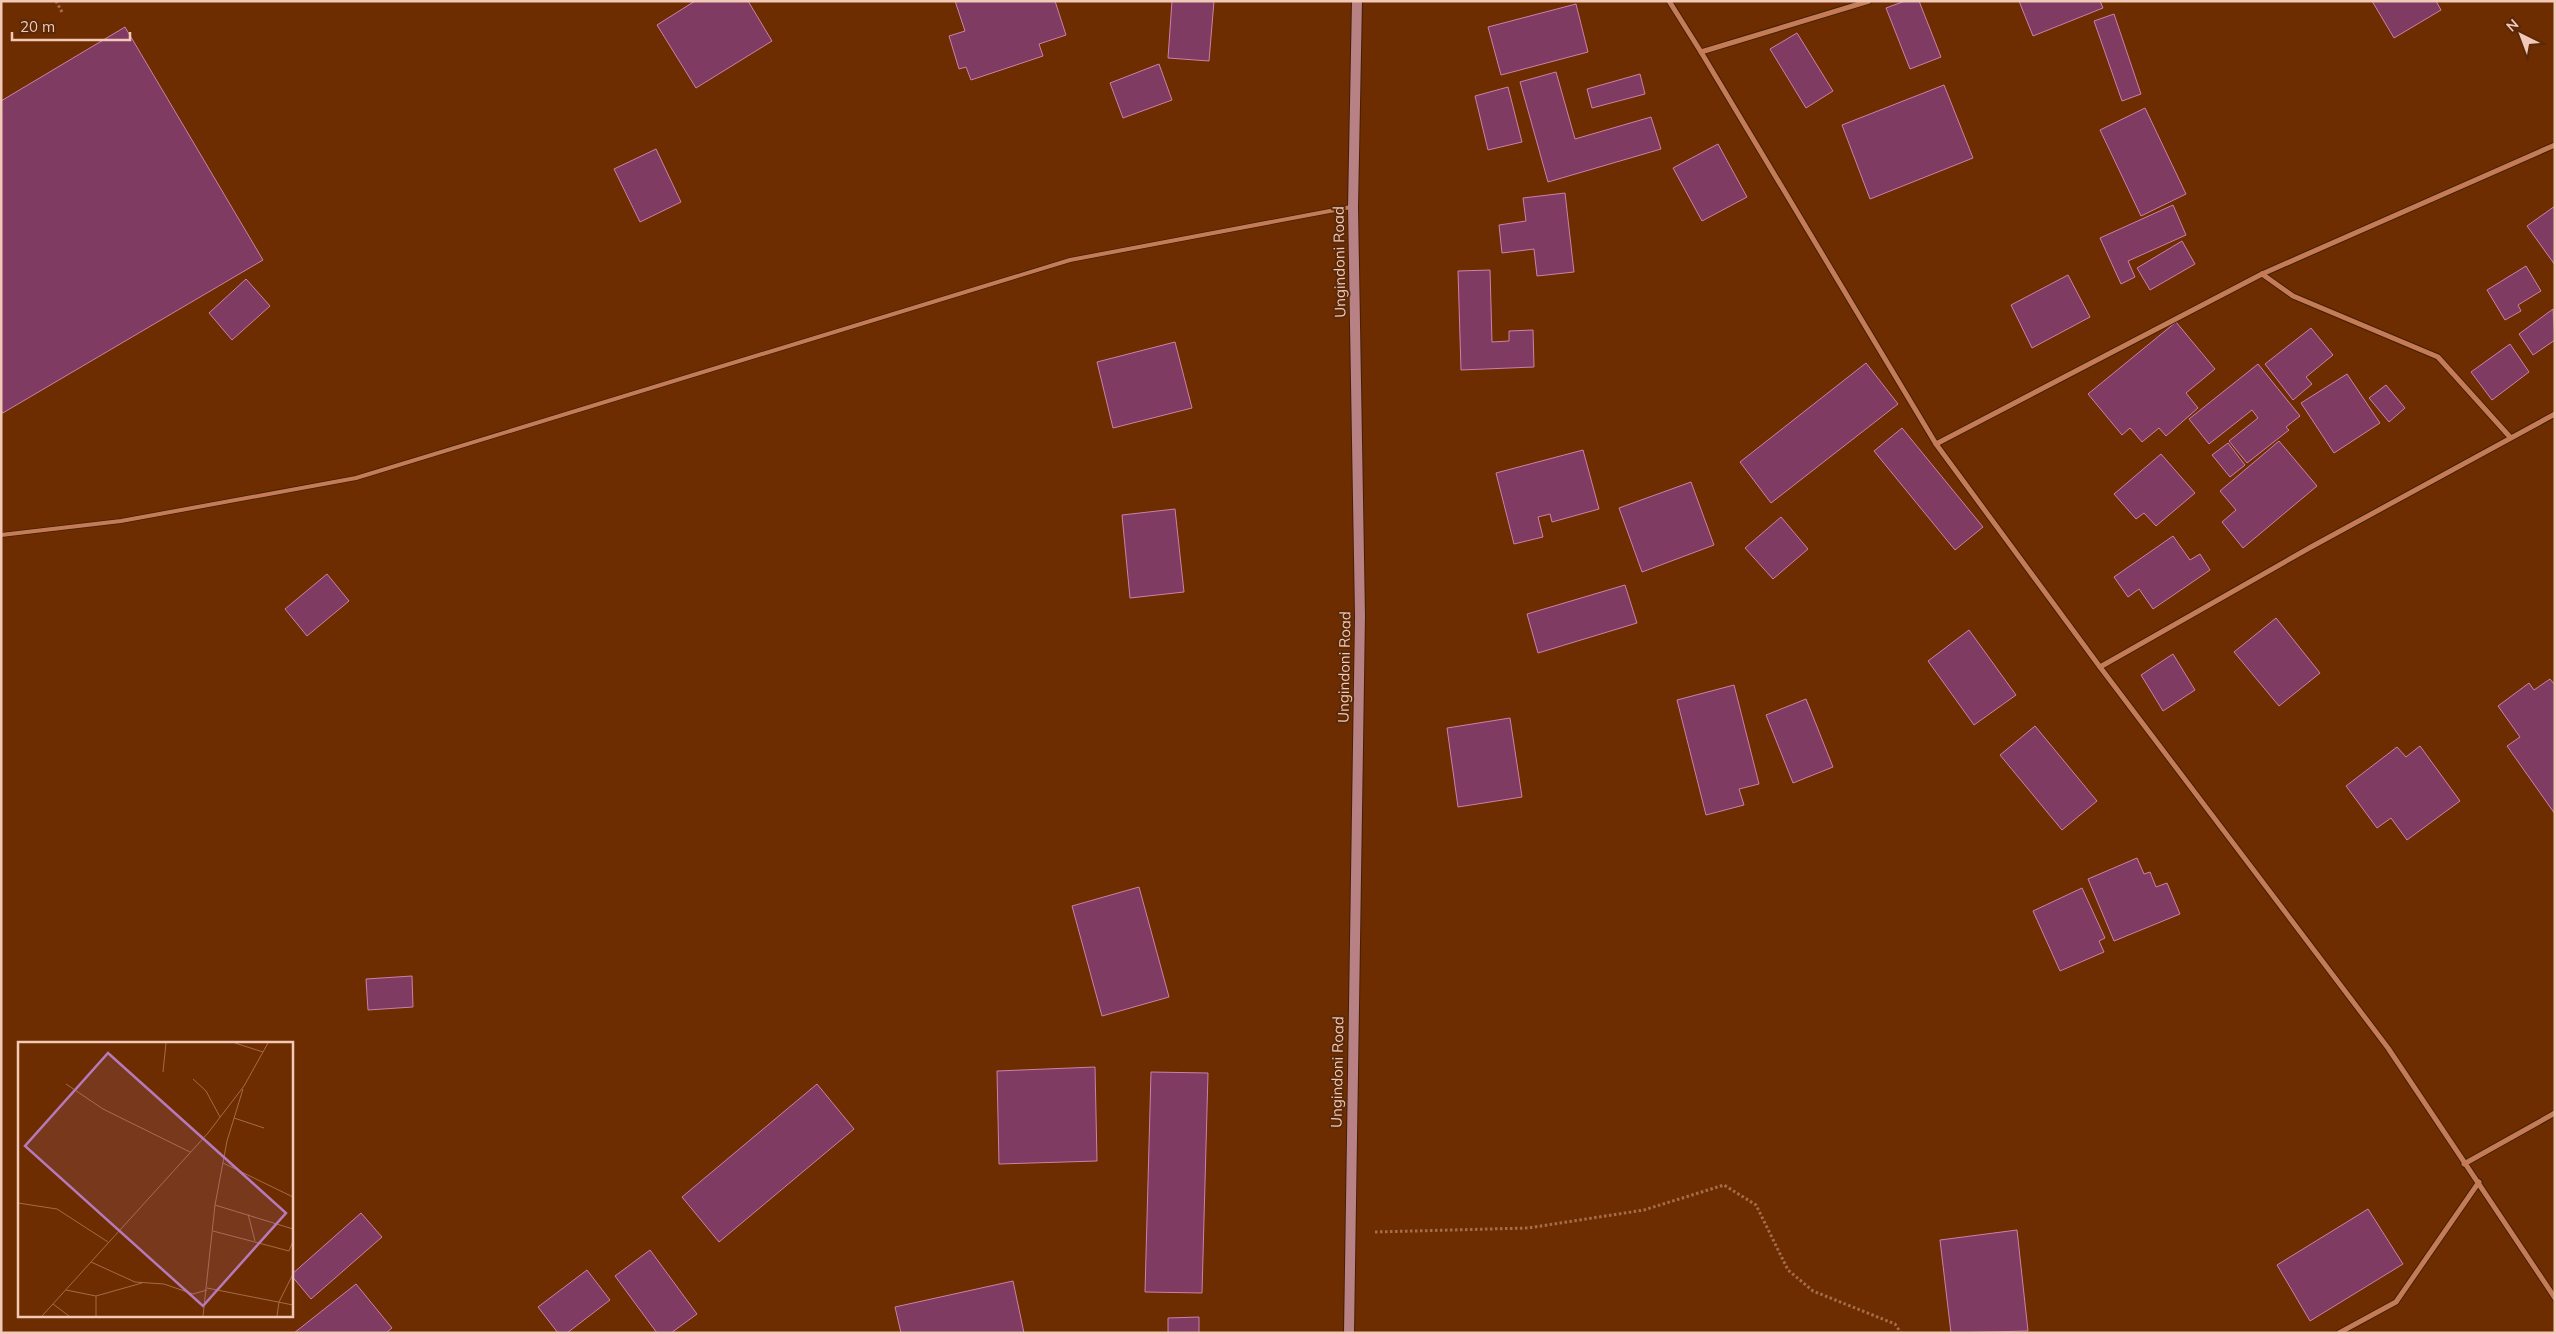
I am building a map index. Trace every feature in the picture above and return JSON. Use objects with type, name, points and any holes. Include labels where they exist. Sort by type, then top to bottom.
[{"type":"main road","name":"Ungindoni Road","points":[[1349,1333],[1360,616],[1353,207],[1357,1]]},
{"type":"street","points":[[1669,1],[1936,444],[2100,667],[2388,1048],[2555,1298]]},
{"type":"street","points":[[1701,52],[1869,1]]},
{"type":"street","points":[[1936,444],[2262,274],[2555,145]]},
{"type":"street","points":[[2262,274],[2293,296],[2438,357],[2510,437]]},
{"type":"street","points":[[2100,667],[2311,546],[2555,414]]},
{"type":"street","points":[[2464,1164],[2555,1113]]},
{"type":"street","points":[[2339,1333],[2396,1302],[2479,1182]]},
{"type":"lane","points":[[1,534],[121,521],[356,478],[1070,260],[1353,207]]},
{"type":"path","points":[[56,1],[63,14]]},
{"type":"path","points":[[1350,1233],[1528,1228],[1644,1210],[1724,1185],[1756,1206],[1788,1270],[1801,1281],[1813,1291],[1895,1324],[1901,1333]]},
{"type":"building","points":[[695,1],[748,1],[772,41],[696,88],[657,25]]},
{"type":"building","points":[[955,1],[1055,1],[1066,35],[1039,44],[1043,56],[971,80],[966,67],[959,69],[949,36],[965,31]]},
{"type":"building","points":[[1172,1],[1214,1],[1209,61],[1168,58]]},
{"type":"building","points":[[1905,1],[1919,1],[1941,57],[1910,69],[1886,8]]},
{"type":"building","points":[[2019,1],[2100,1],[2103,8],[2033,36]]},
{"type":"building","points":[[2372,1],[2436,1],[2441,10],[2394,38]]},
{"type":"building","points":[[1576,4],[1588,52],[1501,75],[1488,27]]},
{"type":"building","points":[[2114,14],[2141,94],[2122,101],[2094,21]]},
{"type":"building","points":[[125,27],[263,260],[1,414],[1,101]]},
{"type":"building","points":[[1797,33],[1833,91],[1806,108],[1770,49]]},
{"type":"building","points":[[1159,64],[1172,100],[1123,118],[1110,83]]},
{"type":"building","points":[[1556,72],[1575,139],[1651,117],[1661,149],[1548,182],[1520,82]]},
{"type":"building","points":[[1640,74],[1645,94],[1592,108],[1587,89]]},
{"type":"building","points":[[1944,85],[1973,158],[1870,199],[1842,125]]},
{"type":"building","points":[[1508,87],[1522,142],[1488,150],[1475,96]]},
{"type":"building","points":[[2145,108],[2186,194],[2141,216],[2100,130]]},
{"type":"building","points":[[1718,144],[1747,197],[1702,221],[1673,168]]},
{"type":"building","points":[[656,149],[681,202],[640,222],[614,169]]},
{"type":"building","points":[[1565,193],[1574,272],[1537,276],[1534,249],[1502,253],[1499,225],[1526,221],[1523,198]]},
{"type":"building","points":[[2173,205],[2186,235],[2128,261],[2135,277],[2121,284],[2100,238]]},
{"type":"building","points":[[2555,206],[2555,265],[2527,226]]},
{"type":"building","points":[[2182,241],[2195,264],[2150,290],[2137,268]]},
{"type":"building","points":[[2526,266],[2541,291],[2518,305],[2521,311],[2505,320],[2487,290]]},
{"type":"building","points":[[1490,270],[1492,342],[1509,341],[1509,331],[1533,330],[1534,367],[1461,370],[1458,271]]},
{"type":"building","points":[[2068,275],[2090,317],[2032,348],[2011,305]]},
{"type":"building","points":[[246,279],[270,306],[232,340],[209,313]]},
{"type":"building","points":[[2553,309],[2555,340],[2533,355],[2519,334]]},
{"type":"building","points":[[2176,322],[2215,369],[2186,393],[2198,408],[2166,436],[2159,428],[2142,442],[2130,428],[2122,435],[2088,394]]},
{"type":"building","points":[[2311,328],[2333,355],[2306,377],[2312,384],[2293,400],[2265,364]]},
{"type":"building","points":[[1175,342],[1192,408],[1113,428],[1097,362]]},
{"type":"building","points":[[2510,344],[2529,372],[2492,400],[2471,372]]},
{"type":"building","points":[[1866,363],[1898,404],[1771,503],[1740,462]]},
{"type":"building","points":[[2258,364],[2300,416],[2286,427],[2289,430],[2247,463],[2229,441],[2258,418],[2252,410],[2209,444],[2189,419]]},
{"type":"building","points":[[2347,374],[2380,423],[2334,453],[2301,403]]},
{"type":"building","points":[[2386,385],[2405,408],[2389,422],[2369,398]]},
{"type":"building","points":[[1902,428],[1983,527],[1955,550],[1874,451]]},
{"type":"building","points":[[2279,441],[2317,486],[2243,548],[2222,522],[2236,510],[2220,491]]},
{"type":"building","points":[[2228,443],[2245,465],[2230,477],[2212,455]]},
{"type":"building","points":[[1583,450],[1599,509],[1552,522],[1550,514],[1538,517],[1543,537],[1514,544],[1496,473]]},
{"type":"building","points":[[2161,454],[2195,493],[2156,526],[2144,513],[2136,519],[2114,494]]},
{"type":"building","points":[[1691,482],[1714,545],[1642,572],[1619,508]]},
{"type":"building","points":[[1175,509],[1184,592],[1130,598],[1122,515]]},
{"type":"building","points":[[1781,517],[1808,549],[1773,579],[1745,548]]},
{"type":"building","points":[[2173,536],[2190,560],[2200,554],[2210,570],[2153,609],[2139,589],[2128,597],[2114,577]]},
{"type":"building","points":[[327,574],[349,601],[307,636],[285,609]]},
{"type":"building","points":[[1625,585],[1637,623],[1538,653],[1527,614]]},
{"type":"building","points":[[2276,618],[2320,673],[2279,706],[2234,652]]},
{"type":"building","points":[[1969,630],[2016,695],[1974,725],[1928,661]]},
{"type":"building","points":[[2173,654],[2195,690],[2163,711],[2141,675]]},
{"type":"building","points":[[2550,679],[2555,685],[2555,814],[2507,746],[2520,737],[2498,706],[2529,683],[2534,690]]},
{"type":"building","points":[[1734,685],[1759,784],[1739,789],[1744,805],[1706,815],[1677,700]]},
{"type":"building","points":[[1806,699],[1833,767],[1793,783],[1766,715]]},
{"type":"building","points":[[1510,718],[1522,797],[1458,807],[1447,728]]},
{"type":"building","points":[[2035,726],[2097,801],[2062,830],[2000,755]]},
{"type":"building","points":[[2420,746],[2460,801],[2407,840],[2391,818],[2377,828],[2346,786],[2397,747],[2406,757]]},
{"type":"building","points":[[2137,858],[2144,874],[2150,872],[2156,887],[2167,883],[2180,914],[2114,941],[2088,879]]},
{"type":"building","points":[[1139,887],[1169,997],[1102,1016],[1072,906]]},
{"type":"building","points":[[2082,888],[2105,938],[2099,941],[2104,952],[2060,971],[2033,911]]},
{"type":"building","points":[[412,976],[413,1007],[368,1010],[366,979]]},
{"type":"building","points":[[1095,1067],[1097,1161],[999,1164],[997,1071]]},
{"type":"building","points":[[1151,1072],[1208,1073],[1202,1293],[1145,1292]]},
{"type":"building","points":[[817,1084],[854,1129],[719,1242],[682,1197]]},
{"type":"building","points":[[2368,1209],[2403,1264],[2310,1321],[2277,1265]]},
{"type":"building","points":[[361,1213],[382,1237],[311,1299],[292,1274]]},
{"type":"building","points":[[2017,1230],[2028,1331],[1951,1333],[1940,1240]]},
{"type":"building","points":[[650,1250],[697,1314],[671,1333],[657,1333],[615,1276]]},
{"type":"building","points":[[587,1270],[610,1300],[567,1333],[558,1333],[538,1307]]},
{"type":"building","points":[[1013,1281],[1024,1333],[901,1333],[895,1307]]},
{"type":"building","points":[[356,1284],[392,1328],[386,1333],[294,1333]]},
{"type":"building","points":[[1199,1317],[1199,1333],[1168,1333],[1168,1318]]}]
